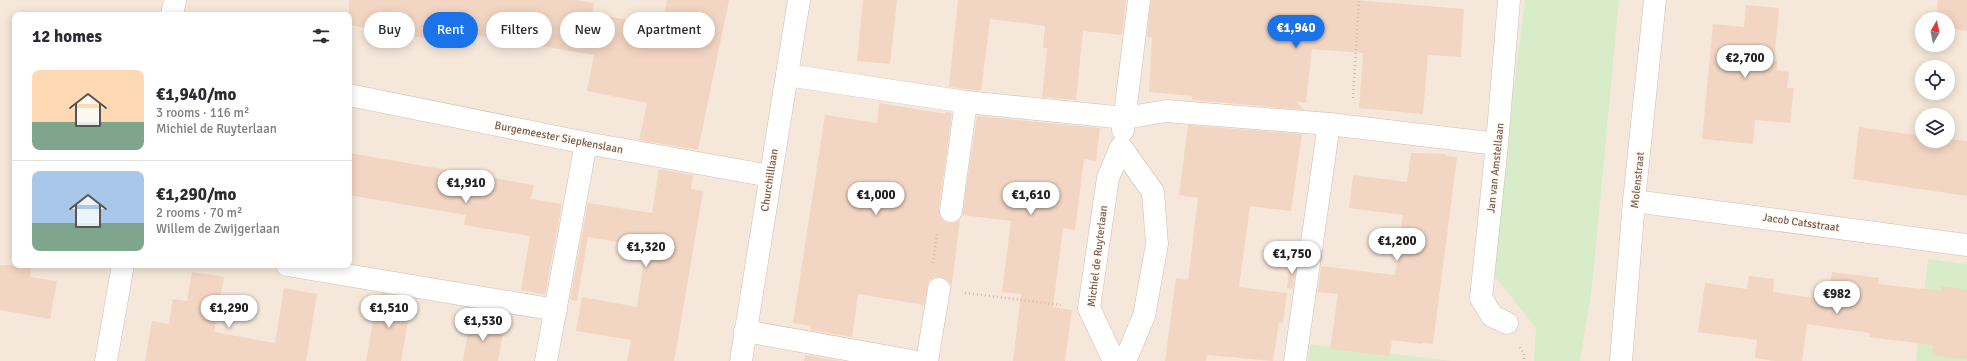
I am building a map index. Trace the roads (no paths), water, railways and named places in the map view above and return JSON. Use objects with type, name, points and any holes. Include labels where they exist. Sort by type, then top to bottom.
[{"type":"street","points":[[173,12],[175,0]]},
{"type":"street","name":"Churchilllaan","points":[[741,361],[799,0]]},
{"type":"street","name":"Michiel de Ruyterlaan","points":[[1114,361],[1089,308],[1108,178],[1120,147],[1125,118],[1139,0]]},
{"type":"street","name":"Jan van Amstellaan","points":[[1507,323],[1492,316],[1481,298],[1497,144],[1509,0]]},
{"type":"street","name":"Molenstraat","points":[[1621,361],[1634,200],[1655,0]]},
{"type":"street","points":[[787,75],[966,102],[1125,118],[1166,111],[1329,124],[1497,144]]},
{"type":"street","name":"Burgemeester Siepkenslaan","points":[[352,96],[586,143],[770,176]]},
{"type":"street","points":[[951,211],[966,102]]},
{"type":"street","points":[[1295,361],[1329,124]]},
{"type":"street","points":[[546,361],[586,143]]},
{"type":"street","points":[[1120,147],[1153,192],[1157,244],[1144,316],[1125,361]]},
{"type":"street","name":"Jacob Catsstraat","points":[[1634,200],[1967,245]]},
{"type":"street","points":[[106,361],[122,268]]},
{"type":"street","points":[[305,268],[556,310]]},
{"type":"street","points":[[927,361],[939,289]]},
{"type":"street","points":[[746,331],[912,361]]}]
